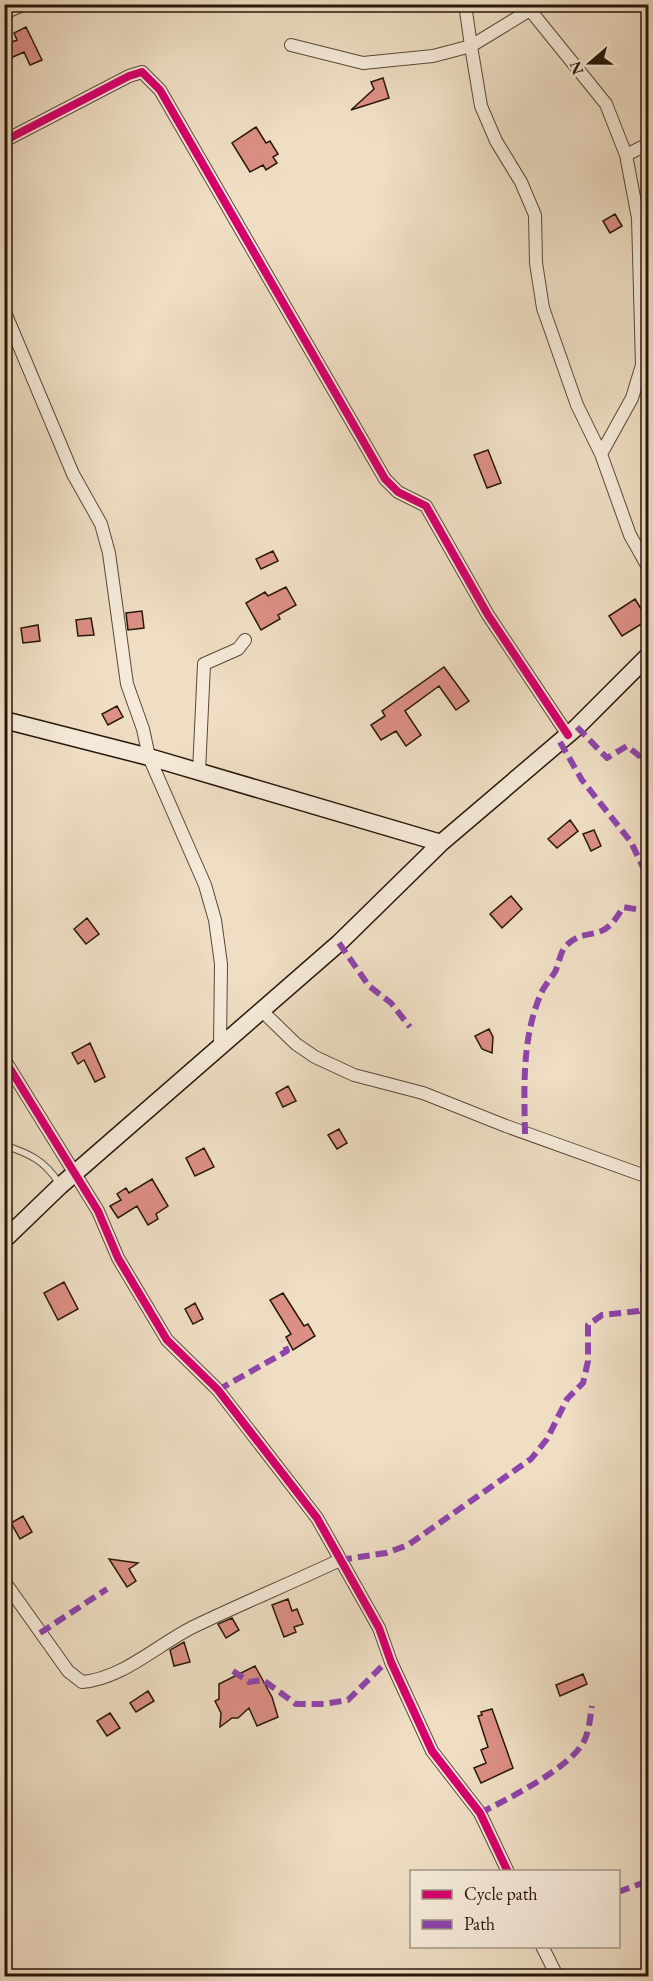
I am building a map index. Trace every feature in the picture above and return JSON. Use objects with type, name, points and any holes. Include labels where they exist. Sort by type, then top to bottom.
[{"type":"street","points":[[4,13],[25,4]]},
{"type":"street","points":[[465,4],[481,106],[496,141],[521,182],[535,215],[536,262],[543,308],[577,405],[601,453],[630,534],[648,567]]},
{"type":"street","points":[[291,45],[363,63],[433,56],[471,46],[528,7],[606,104],[626,155],[638,218],[642,365],[632,398],[601,453]]},
{"type":"street","points":[[4,141],[129,76],[142,72],[151,78],[385,479],[398,492],[426,506],[488,615],[568,735]]},
{"type":"street","points":[[626,155],[648,144]]},
{"type":"street","points":[[4,310],[73,474],[101,524],[109,553],[127,684],[143,729],[149,757],[205,885],[215,920],[221,964],[220,1046]]},
{"type":"street","points":[[200,772],[204,664],[238,649],[245,640]]},
{"type":"street","points":[[4,1240],[60,1186],[76,1175],[339,943],[441,843],[568,735],[648,657]]},
{"type":"street","points":[[4,720],[149,757],[441,843]]},
{"type":"street","points":[[261,1010],[296,1044],[315,1057],[354,1075],[423,1093],[506,1126],[648,1177]]},
{"type":"street","points":[[4,1059],[98,1211],[118,1258],[167,1340],[218,1390],[317,1518],[378,1628],[432,1751],[480,1813],[507,1870]]},
{"type":"street","points":[[4,1581],[68,1671],[82,1682],[96,1681],[118,1671],[192,1628],[340,1560]]},
{"type":"street","points":[[543,1948],[557,1977]]},
{"type":"lane","points":[[4,1145],[26,1152],[48,1167],[60,1186]]},
{"type":"building","points":[[26,27],[42,60],[30,65],[24,52],[4,61],[4,45],[17,40],[14,33]]},
{"type":"building","points":[[383,78],[389,98],[351,110],[374,89],[371,82]]},
{"type":"building","points":[[256,127],[266,143],[270,141],[278,154],[273,157],[277,163],[266,170],[263,165],[250,172],[232,143]]},
{"type":"building","points":[[615,214],[622,226],[610,233],[603,221]]},
{"type":"building","points":[[488,450],[501,483],[487,488],[474,455]]},
{"type":"building","points":[[273,551],[278,561],[261,569],[256,559]]},
{"type":"building","points":[[286,587],[296,605],[278,615],[280,619],[261,630],[246,603],[265,592],[268,596]]},
{"type":"building","points":[[635,599],[648,620],[622,636],[609,616]]},
{"type":"building","points":[[142,611],[144,628],[128,630],[126,613]]},
{"type":"building","points":[[91,618],[94,635],[78,636],[76,620]]},
{"type":"building","points":[[38,625],[40,641],[23,643],[21,628]]},
{"type":"building","points":[[444,667],[469,701],[456,710],[439,686],[405,711],[421,735],[406,746],[396,731],[381,740],[371,725],[385,716],[382,711]]},
{"type":"building","points":[[117,706],[123,717],[108,725],[102,714]]},
{"type":"building","points":[[570,820],[578,831],[557,848],[548,839]]},
{"type":"building","points":[[594,830],[601,846],[591,851],[583,834]]},
{"type":"building","points":[[511,896],[522,909],[502,928],[490,914]]},
{"type":"building","points":[[87,918],[99,934],[86,944],[74,929]]},
{"type":"building","points":[[489,1029],[493,1037],[492,1053],[482,1049],[475,1036]]},
{"type":"building","points":[[90,1043],[105,1077],[95,1082],[84,1060],[78,1064],[72,1053]]},
{"type":"building","points":[[288,1086],[296,1101],[283,1107],[276,1093]]},
{"type":"building","points":[[339,1129],[347,1143],[337,1149],[328,1135]]},
{"type":"building","points":[[204,1148],[214,1167],[195,1176],[186,1158]]},
{"type":"building","points":[[152,1179],[168,1206],[156,1214],[158,1219],[148,1225],[137,1206],[118,1218],[110,1206],[121,1200],[117,1194],[126,1188],[129,1193]]},
{"type":"building","points":[[64,1282],[78,1309],[58,1320],[44,1293]]},
{"type":"building","points":[[283,1293],[304,1326],[308,1324],[315,1336],[293,1350],[286,1337],[291,1334],[270,1300]]},
{"type":"building","points":[[195,1303],[203,1319],[193,1324],[185,1309]]},
{"type":"building","points":[[23,1516],[32,1532],[20,1539],[11,1523]]},
{"type":"building","points":[[109,1559],[138,1563],[129,1569],[136,1581],[127,1587]]},
{"type":"building","points":[[288,1599],[292,1611],[297,1609],[303,1624],[294,1627],[296,1632],[284,1637],[272,1605]]},
{"type":"building","points":[[232,1618],[239,1630],[226,1638],[218,1624]]},
{"type":"building","points":[[184,1642],[190,1662],[174,1666],[170,1650]]},
{"type":"building","points":[[255,1666],[272,1697],[278,1717],[257,1726],[249,1708],[238,1718],[232,1718],[220,1727],[221,1713],[215,1701],[219,1699],[219,1684]]},
{"type":"building","points":[[583,1674],[587,1684],[560,1696],[556,1685]]},
{"type":"building","points":[[148,1691],[154,1701],[136,1712],[130,1703]]},
{"type":"building","points":[[492,1709],[513,1768],[481,1783],[474,1768],[486,1763],[481,1750],[488,1747],[478,1716],[482,1715],[481,1712]]},
{"type":"building","points":[[110,1713],[120,1728],[107,1736],[97,1721]]},
{"type":"marked path","points":[[639,4],[648,18]]},
{"type":"marked path","points":[[577,727],[607,758],[627,746],[648,763]]},
{"type":"marked path","points":[[560,742],[582,780],[631,842],[648,878]]},
{"type":"marked path","points":[[525,1134],[525,1064],[530,1029],[541,993],[555,972],[563,949],[580,936],[608,927],[623,907],[648,911]]},
{"type":"marked path","points":[[339,943],[369,986],[391,1003],[410,1027]]},
{"type":"marked path","points":[[340,1560],[386,1553],[408,1545],[531,1459],[547,1439],[567,1399],[583,1383],[588,1361],[588,1325],[602,1315],[639,1311],[648,1302],[643,1268],[648,1246]]},
{"type":"marked path","points":[[218,1390],[287,1351],[283,1341]]},
{"type":"marked path","points":[[40,1633],[107,1589]]},
{"type":"marked path","points":[[233,1671],[249,1682],[263,1680],[296,1704],[324,1704],[348,1700],[382,1666],[391,1662]]},
{"type":"marked path","points":[[480,1813],[536,1783],[565,1763],[587,1735],[592,1706]]},
{"type":"marked path","points":[[620,1891],[648,1881]]},
{"type":"cycle path","points":[[4,141],[129,76],[142,72],[160,90],[385,479],[398,492],[426,506],[488,615],[568,735]]},
{"type":"cycle path","points":[[4,1059],[98,1211],[118,1258],[167,1340],[218,1390],[317,1518],[379,1628],[391,1662],[432,1751],[480,1813],[507,1870]]}]
